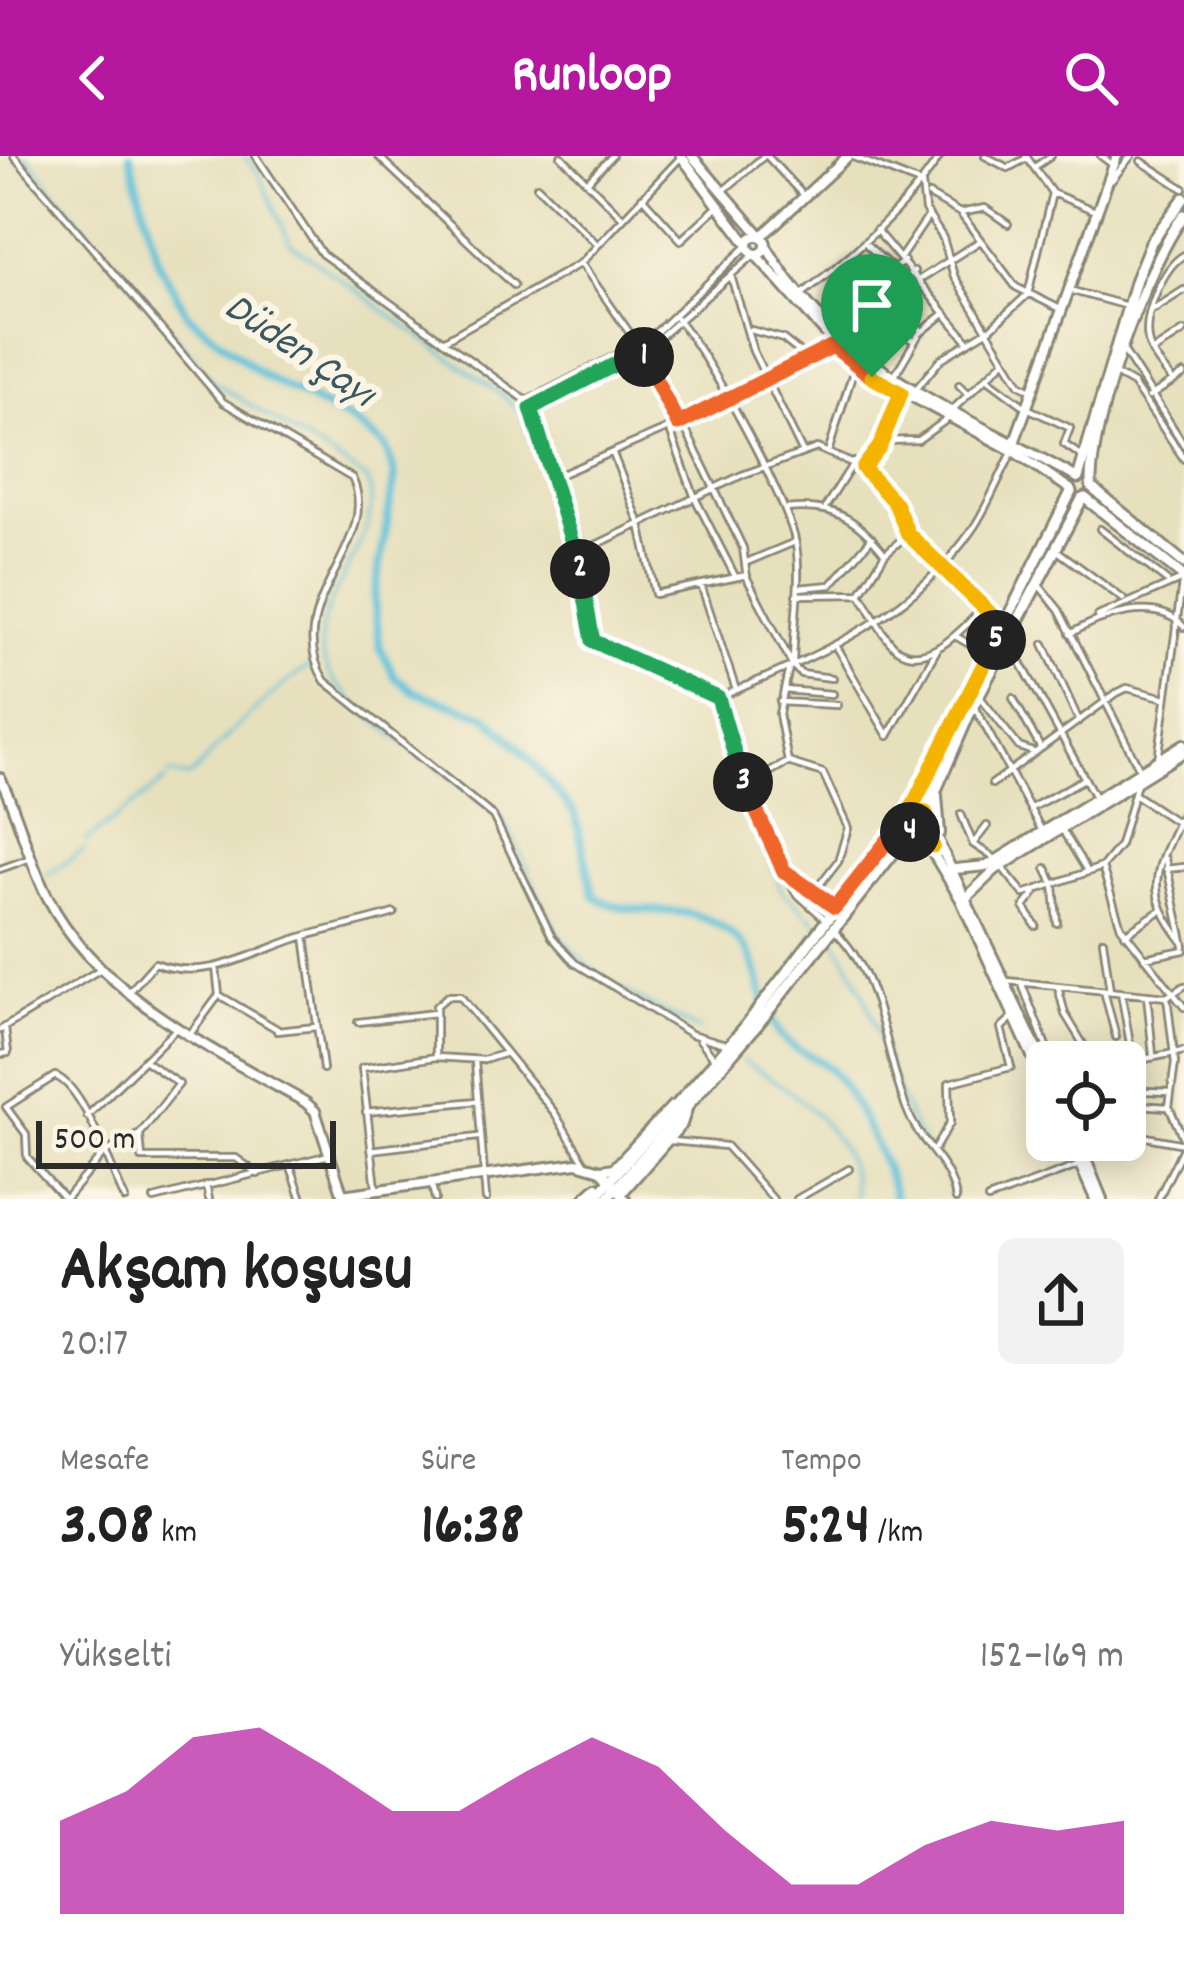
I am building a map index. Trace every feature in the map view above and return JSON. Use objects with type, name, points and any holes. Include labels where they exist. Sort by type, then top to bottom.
[{"type":"main road","points":[[829,924],[835,907],[909,812],[1074,484],[1151,242],[1184,194]]},
{"type":"main road","points":[[686,1102],[730,1044],[794,980],[829,924],[927,815],[937,782],[976,701],[1088,492],[1124,352],[1160,251],[1184,215]]},
{"type":"main road","points":[[1074,484],[1184,562]]},
{"type":"main road","points":[[1074,484],[1182,578]]},
{"type":"main road","points":[[909,812],[927,815]]},
{"type":"main road","points":[[909,812],[916,826]]},
{"type":"main road","points":[[612,1192],[755,1020],[784,971],[819,937]]},
{"type":"street","points":[[14,156],[223,401],[352,478],[360,511],[318,604],[312,633],[313,660],[325,681],[493,815],[552,937],[575,963],[691,1034],[710,1049],[715,1062]]},
{"type":"street","points":[[256,156],[322,254],[529,404],[577,554],[593,641],[718,698],[746,786],[784,871],[795,892],[851,951],[879,1008],[911,1119],[948,1169],[956,1199]]},
{"type":"street","points":[[379,156],[514,285]]},
{"type":"street","points":[[561,156],[622,218]]},
{"type":"street","points":[[586,182],[613,156]]},
{"type":"street","points":[[443,340],[581,263],[681,156],[764,240],[801,295],[845,346],[950,415]]},
{"type":"street","points":[[692,156],[748,245],[855,366],[1074,484]]},
{"type":"street","points":[[529,404],[639,348],[678,319],[755,254],[779,223],[849,156],[922,184],[928,217],[951,258],[955,276],[1020,384],[1033,391]]},
{"type":"street","points":[[801,295],[865,243],[922,184],[940,156]]},
{"type":"street","points":[[985,156],[1008,168],[1027,157],[1052,194],[1093,210]]},
{"type":"street","points":[[1036,167],[1051,156]]},
{"type":"street","points":[[718,698],[880,622],[974,527],[1013,449],[1093,210],[1115,160],[1101,156]]},
{"type":"street","points":[[1103,186],[1130,156]]},
{"type":"street","points":[[642,197],[681,241],[761,157],[806,198]]},
{"type":"street","points":[[1142,160],[1184,194]]},
{"type":"street","points":[[537,186],[597,244]]},
{"type":"street","points":[[926,194],[961,213],[1028,293],[1062,310]]},
{"type":"street","points":[[914,392],[941,359],[989,329],[1028,293],[1052,194]]},
{"type":"street","points":[[961,213],[985,208],[1008,224]]},
{"type":"street","points":[[870,288],[902,259],[928,217]]},
{"type":"street","points":[[875,230],[968,340]]},
{"type":"street","points":[[678,319],[752,237],[764,240]]},
{"type":"street","points":[[920,279],[980,241]]},
{"type":"street","points":[[865,243],[893,269]]},
{"type":"street","points":[[1173,381],[1148,340],[1168,268],[1184,254]]},
{"type":"street","points":[[843,261],[870,288]]},
{"type":"street","points":[[581,263],[639,348],[714,488],[747,562],[747,575],[791,666],[801,674],[832,678]]},
{"type":"street","points":[[886,295],[914,271]]},
{"type":"street","points":[[730,274],[768,380],[802,453]]},
{"type":"street","points":[[853,286],[886,295],[922,332]]},
{"type":"street","points":[[1069,290],[1128,307]]},
{"type":"street","points":[[1154,309],[1184,290]]},
{"type":"street","points":[[853,303],[914,341]]},
{"type":"street","points":[[895,381],[896,366],[914,341],[945,313]]},
{"type":"street","points":[[678,319],[710,360],[786,509],[795,542],[791,666],[780,702],[788,762]]},
{"type":"street","points":[[749,330],[783,339],[808,358]]},
{"type":"street","points":[[1153,351],[1184,331]]},
{"type":"street","points":[[555,477],[680,423],[833,346]]},
{"type":"street","points":[[1124,352],[1184,459]]},
{"type":"street","points":[[881,442],[917,440],[950,415],[1005,360]]},
{"type":"street","points":[[829,449],[855,366]]},
{"type":"street","points":[[1148,398],[1184,374]]},
{"type":"street","points":[[1117,375],[1148,398],[1184,445]]},
{"type":"street","points":[[988,379],[1027,408],[1070,428],[1064,444],[1083,457]]},
{"type":"street","points":[[959,385],[968,394]]},
{"type":"street","points":[[863,468],[881,442],[901,393]]},
{"type":"street","points":[[669,428],[695,498],[736,578]]},
{"type":"street","points":[[577,554],[763,467],[829,449],[863,468],[895,503],[908,534],[1003,626]]},
{"type":"street","points":[[613,453],[640,524],[655,594],[747,575]]},
{"type":"street","points":[[826,506],[854,462]]},
{"type":"street","points":[[786,509],[826,506],[872,538],[885,554]]},
{"type":"street","points":[[1100,529],[1168,582]]},
{"type":"street","points":[[860,594],[885,554],[908,534]]},
{"type":"street","points":[[796,591],[831,585],[872,538]]},
{"type":"street","points":[[747,562],[795,542]]},
{"type":"street","points":[[1055,549],[1124,600]]},
{"type":"street","points":[[1070,634],[1124,600],[1182,578],[1158,760]]},
{"type":"street","points":[[1036,926],[1024,907],[1035,893],[1086,869],[1102,867],[1120,844],[1140,776],[1070,634],[1038,583]]},
{"type":"street","points":[[701,585],[736,690]]},
{"type":"street","points":[[796,591],[860,594]]},
{"type":"street","points":[[860,594],[901,651],[938,647],[983,608]]},
{"type":"street","points":[[1096,619],[1150,611],[1176,619],[1184,627]]},
{"type":"street","points":[[955,636],[988,655]]},
{"type":"street","points":[[1008,640],[1096,799]]},
{"type":"street","points":[[1044,644],[1079,722]]},
{"type":"street","points":[[836,646],[888,736],[938,647]]},
{"type":"street","points":[[992,784],[1127,688],[1165,698]]},
{"type":"street","points":[[784,690],[832,694]]},
{"type":"street","points":[[1013,698],[1040,747]]},
{"type":"street","points":[[976,701],[1019,747],[1033,752]]},
{"type":"street","points":[[976,701],[1042,831]]},
{"type":"street","points":[[780,702],[837,705]]},
{"type":"street","points":[[967,896],[999,863],[1042,831],[1184,748]]},
{"type":"street","points":[[955,869],[999,863],[1184,748]]},
{"type":"street","points":[[746,786],[788,762],[823,773],[848,828],[838,861],[814,892]]},
{"type":"street","points":[[0,778],[48,899],[99,970],[315,1111],[343,1197],[381,1187],[482,1175],[614,1168],[659,1115],[686,1102]]},
{"type":"street","points":[[1030,808],[1084,779]]},
{"type":"street","points":[[937,782],[938,846]]},
{"type":"street","points":[[1134,794],[1178,823]]},
{"type":"street","points":[[1179,929],[1160,911],[1153,890],[1184,809]]},
{"type":"street","points":[[961,814],[973,844],[999,863],[1016,888],[1035,893]]},
{"type":"street","points":[[927,815],[1027,1041]]},
{"type":"street","points":[[916,826],[955,869],[1033,1041]]},
{"type":"street","points":[[973,844],[987,826]]},
{"type":"street","points":[[1061,828],[1086,869]]},
{"type":"street","points":[[902,841],[917,838],[938,846]]},
{"type":"street","points":[[1144,958],[1184,946],[1164,853]]},
{"type":"street","points":[[0,869],[33,858]]},
{"type":"street","points":[[1102,867],[1125,934],[1169,995],[1184,1007]]},
{"type":"street","points":[[1166,869],[1184,867]]},
{"type":"street","points":[[1046,868],[1054,885],[1057,923]]},
{"type":"street","points":[[784,871],[835,907]]},
{"type":"street","points":[[1125,934],[1160,911]]},
{"type":"street","points":[[130,991],[155,963],[173,971],[217,967],[305,936],[347,930],[394,913]]},
{"type":"street","points":[[305,936],[323,1069]]},
{"type":"street","points":[[1103,940],[1116,1037]]},
{"type":"street","points":[[191,1033],[219,995],[217,967]]},
{"type":"street","points":[[0,1054],[8,1052],[2,1029],[99,970]]},
{"type":"street","points":[[1006,981],[1147,995],[1169,995],[1184,986]]},
{"type":"street","points":[[1021,982],[1044,1041]]},
{"type":"street","points":[[1057,986],[1065,1014],[1081,1041]]},
{"type":"street","points":[[1121,992],[1127,1041]]},
{"type":"street","points":[[219,995],[277,1030],[316,1027]]},
{"type":"street","points":[[1147,995],[1153,1055]]},
{"type":"street","points":[[1158,1199],[1184,1143],[1168,1107],[1174,1052],[1169,995]]},
{"type":"street","points":[[436,1057],[435,1013],[440,1000],[460,996],[612,1192]]},
{"type":"street","points":[[358,1022],[435,1013]]},
{"type":"street","points":[[934,1150],[950,1123],[949,1083],[1011,1067],[1001,1028],[1016,1016]]},
{"type":"street","points":[[87,1116],[179,1026]]},
{"type":"street","points":[[691,1034],[730,1044]]},
{"type":"street","points":[[1146,1057],[1184,1051]]},
{"type":"street","points":[[388,1199],[370,1150],[362,1068],[436,1057],[475,1061],[506,1054]]},
{"type":"street","points":[[125,1199],[104,1154],[87,1116],[58,1076],[3,1104],[26,1135],[27,1156],[66,1198],[104,1154],[140,1134],[178,1084],[144,1060]]},
{"type":"street","points":[[475,1061],[486,1199]]},
{"type":"street","points":[[1146,1091],[1169,1092]]},
{"type":"street","points":[[366,1112],[477,1101]]},
{"type":"street","points":[[584,1199],[612,1192],[667,1141],[686,1102]]},
{"type":"street","points":[[1146,1105],[1168,1107]]},
{"type":"street","points":[[1175,1119],[1184,1114]]},
{"type":"street","points":[[140,1134],[142,1158],[236,1158],[258,1174]]},
{"type":"street","points":[[370,1150],[478,1137]]},
{"type":"street","points":[[1146,1137],[1184,1143]]},
{"type":"street","points":[[667,1141],[726,1146],[773,1199]]},
{"type":"street","points":[[154,1199],[258,1174],[273,1165],[291,1167],[328,1155]]},
{"type":"street","points":[[1079,1161],[1099,1199]]},
{"type":"street","points":[[1082,1161],[1099,1199]]},
{"type":"street","points":[[988,1199],[1080,1165]]},
{"type":"street","points":[[291,1167],[302,1199]]},
{"type":"street","points":[[797,1199],[849,1169]]},
{"type":"street","points":[[431,1181],[435,1199]]},
{"type":"street","points":[[206,1184],[209,1199]]},
{"type":"waterway","points":[[26,156],[214,382],[367,479],[371,503],[366,527],[323,625],[321,649],[329,673],[342,690],[381,726],[494,810],[514,839],[550,919],[573,950],[624,990],[699,1030]]},
{"type":"waterway","name":"Düden Çayı","points":[[130,156],[159,263],[188,315],[265,377],[352,421],[385,446],[395,474],[374,601],[380,647],[394,676],[415,692],[486,716],[520,748],[575,814],[594,896],[624,908],[701,917],[745,948],[778,1031],[830,1069],[848,1094],[878,1151],[895,1199]]},
{"type":"waterway","points":[[244,156],[258,172],[290,243],[506,398],[523,416],[567,545],[582,644],[709,704],[728,768],[753,812],[781,890],[821,927]]},
{"type":"waterway","points":[[169,774],[193,774],[248,716],[309,667]]},
{"type":"waterway","points":[[86,841],[166,780]]},
{"type":"waterway","points":[[46,876],[85,849]]},
{"type":"waterway","points":[[832,937],[862,992],[905,1107],[936,1160]]},
{"type":"waterway","points":[[742,1061],[800,1100],[834,1136],[853,1177],[854,1199]]},
{"type":"waterway","points":[[949,1183],[952,1199]]},
{"type":"route","points":[[833,346],[872,377],[901,393],[880,446],[863,468],[895,503],[908,534],[1003,626],[911,809],[925,810],[925,824],[916,827],[933,846],[923,838],[902,841],[915,826],[908,815],[835,907],[784,871],[763,817],[739,775],[718,698],[593,641],[578,559],[531,408],[641,351],[678,424],[833,346]]}]
